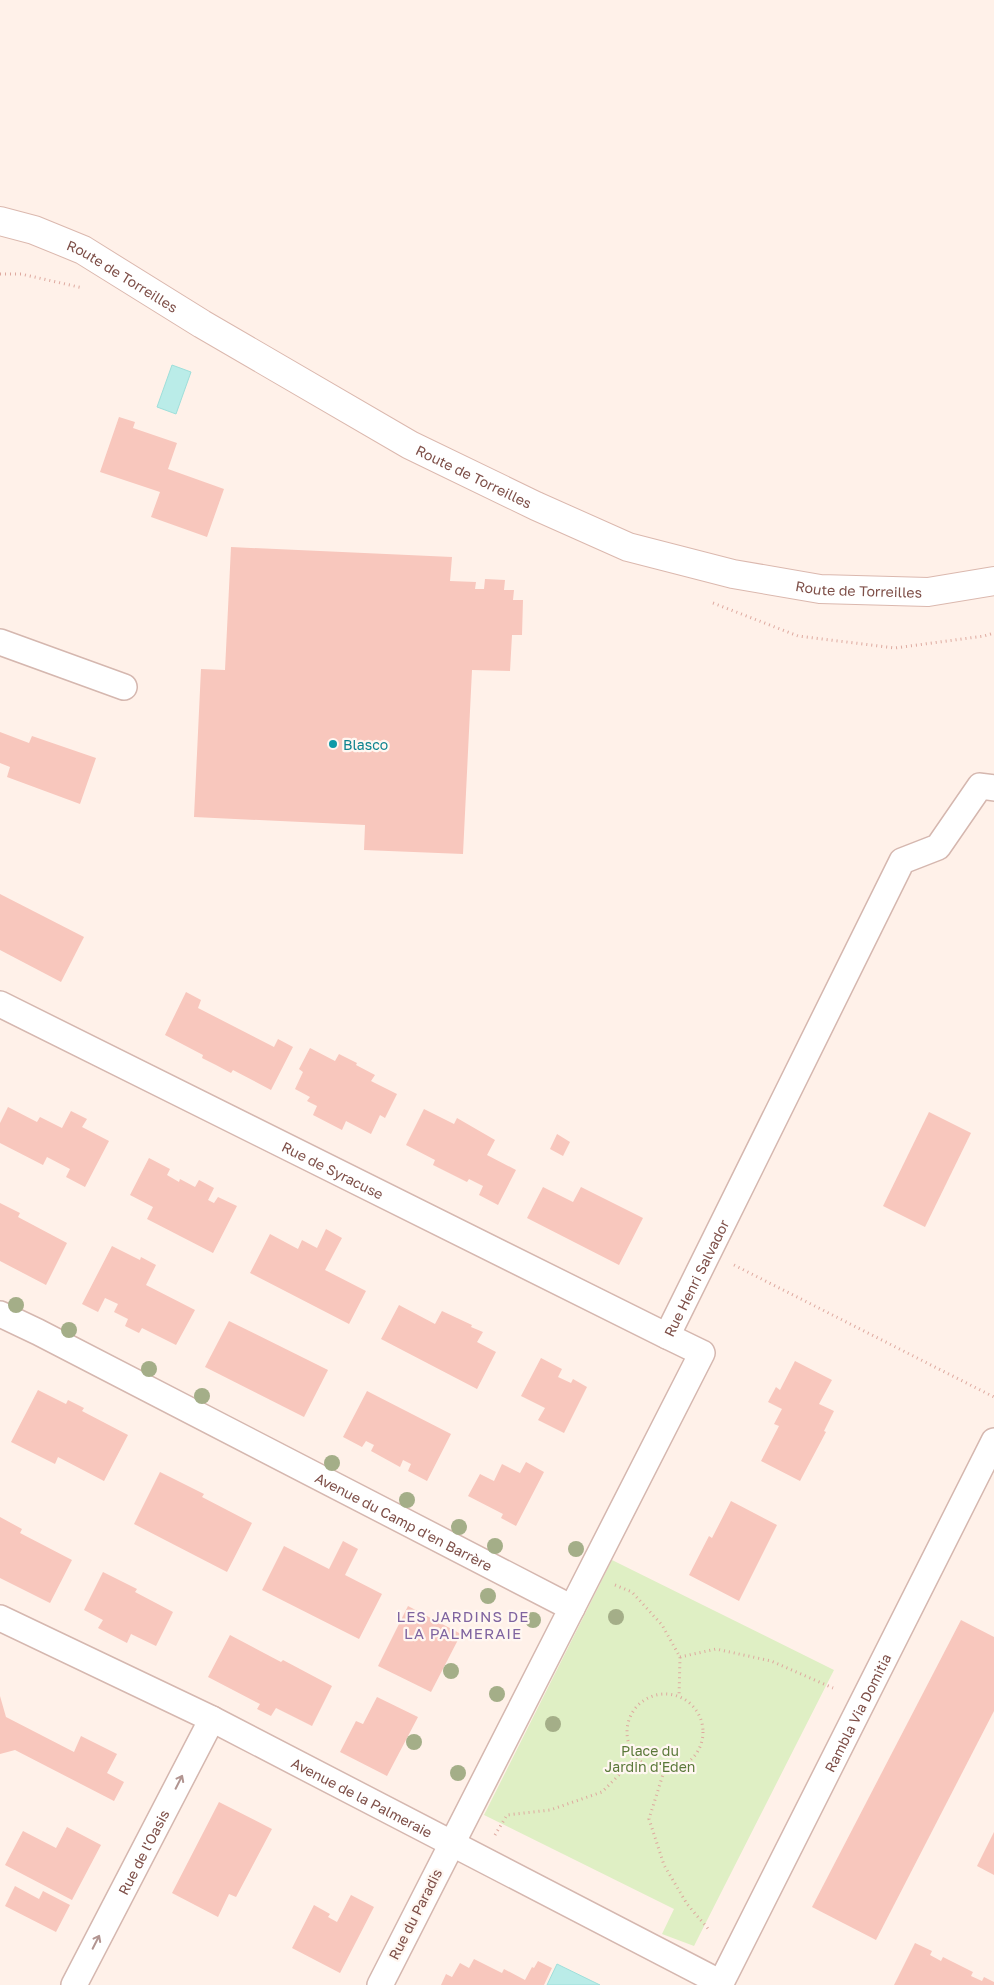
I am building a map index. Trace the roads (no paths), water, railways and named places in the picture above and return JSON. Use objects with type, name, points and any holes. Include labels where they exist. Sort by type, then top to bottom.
[{"type":"main road","name":"Route de Torreilles","points":[[0,221],[34,230],[83,250],[202,324],[410,445],[536,506],[628,547],[733,574],[820,589],[928,592],[994,581]]},
{"type":"street","points":[[0,642],[124,687]]},
{"type":"street","name":"Rue Henri Salvador","points":[[572,1608],[702,1353],[667,1336],[902,861],[938,848],[980,786],[994,788]]},
{"type":"street","name":"Rue de Syracuse","points":[[0,1004],[667,1336]]},
{"type":"street","name":"Avenue du Camp d'en Barrère","points":[[0,1314],[572,1608]]},
{"type":"street","name":"Rambla Via Domitia","points":[[720,1984],[994,1441]]},
{"type":"street","points":[[451,1844],[572,1608]]},
{"type":"street","name":"Avenue de la Palmeraie","points":[[0,1618],[212,1719],[720,1984]]},
{"type":"street","name":"Rue de l'Oasis","points":[[74,1985],[212,1719]]},
{"type":"street","name":"Rue du Paradis","points":[[380,1985],[451,1844]]},
{"type":"water","points":[[172,365],[191,372],[176,414],[157,407]]},
{"type":"water","points":[[557,1964],[600,1985],[547,1985]]},
{"type":"place","name":"Blasco","points":[[333,744]]},
{"type":"district","name":"LES JARDINS DE LA PALMERAIE","points":[[463,1624]]},
{"type":"park label","name":"Place du Jardin d'Eden","points":[[650,1758]]}]
